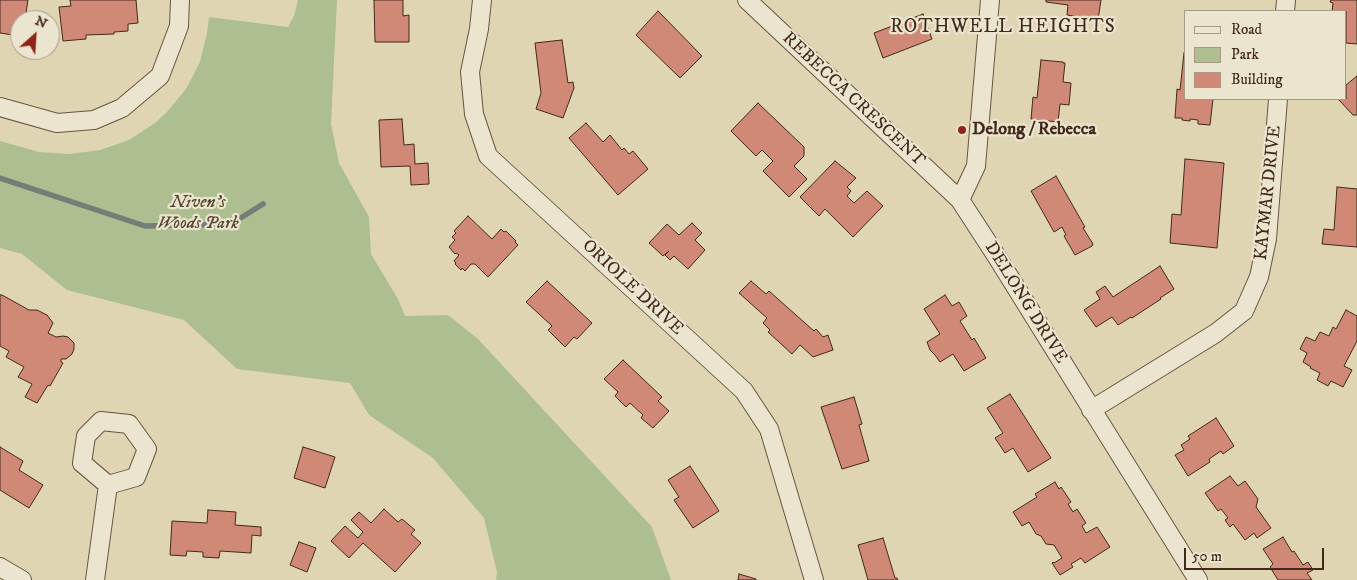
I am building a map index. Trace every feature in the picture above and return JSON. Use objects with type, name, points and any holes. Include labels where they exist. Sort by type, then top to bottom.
[{"type":"street","points":[[0,107],[57,122],[94,120],[122,108],[160,76],[179,26],[180,0]]},
{"type":"street","name":"ORIOLE DRIVE","points":[[482,0],[479,29],[470,72],[474,114],[488,156],[744,391],[769,429],[814,580]]},
{"type":"street","name":"REBECCA CRESCENT","points":[[747,0],[960,200]]},
{"type":"street","points":[[960,200],[976,166],[990,0]]},
{"type":"street","name":"KAYMAR DRIVE","points":[[1091,410],[1216,333],[1244,311],[1259,277],[1267,239],[1278,100]]},
{"type":"street","name":"DELONG DRIVE","points":[[960,200],[1198,580]]},
{"type":"street","points":[[95,580],[108,485]]},
{"type":"street","points":[[0,567],[22,580]]},
{"type":"green space","name":"Niven's Woods Park","points":[[298,0],[337,0],[331,124],[339,163],[369,217],[371,254],[398,299],[405,316],[448,315],[478,339],[652,527],[671,580],[496,580],[497,572],[484,518],[433,458],[369,415],[350,383],[237,369],[184,320],[67,290],[22,254],[0,248],[0,141],[39,152],[70,154],[100,150],[129,140],[155,123],[186,89],[200,62],[209,17],[288,27],[294,16]]},
{"type":"building","points":[[0,0],[28,0],[26,10],[10,10],[10,34],[0,33]]},
{"type":"building","points":[[70,0],[136,0],[138,23],[128,24],[128,31],[114,32],[114,34],[86,35],[86,39],[63,41],[59,7],[71,6]]},
{"type":"building","points":[[374,0],[403,0],[403,16],[409,15],[409,42],[375,42]]},
{"type":"building","points":[[1046,0],[1101,0],[1098,20],[1067,15],[1068,5],[1046,2]]},
{"type":"building","points":[[1331,0],[1357,0],[1357,44],[1347,43],[1347,10],[1332,10],[1333,3],[1330,2]]},
{"type":"building","points":[[658,11],[702,56],[680,78],[636,35]]},
{"type":"building","points":[[923,14],[932,39],[883,58],[874,33]]},
{"type":"building","points":[[562,40],[568,83],[573,82],[574,88],[563,118],[536,109],[541,93],[535,43]]},
{"type":"building","points":[[1184,53],[1184,100],[1213,100],[1210,125],[1198,124],[1198,120],[1190,119],[1190,121],[1175,118],[1177,89],[1180,90]]},
{"type":"building","points":[[1041,60],[1065,63],[1063,82],[1071,83],[1069,105],[1060,104],[1058,122],[1031,119],[1033,97],[1037,98]]},
{"type":"building","points":[[1357,76],[1357,115],[1353,115],[1339,100],[1347,100],[1347,84]]},
{"type":"building","points":[[758,103],[804,147],[804,156],[794,166],[807,179],[789,197],[763,171],[773,161],[762,150],[756,156],[731,131]]},
{"type":"building","points":[[402,119],[404,145],[414,144],[415,164],[428,163],[429,184],[411,185],[410,166],[381,167],[379,120]]},
{"type":"building","points":[[586,123],[603,142],[610,135],[622,150],[624,148],[629,154],[633,151],[648,169],[618,195],[569,138]]},
{"type":"building","points":[[1185,159],[1224,163],[1217,248],[1170,243],[1172,214],[1181,215]]},
{"type":"building","points":[[835,161],[856,178],[847,187],[851,191],[847,196],[854,203],[867,191],[883,206],[853,237],[825,209],[819,216],[800,197]]},
{"type":"building","points":[[1056,176],[1093,244],[1075,255],[1064,236],[1066,235],[1062,227],[1054,232],[1031,191]]},
{"type":"building","points":[[1337,187],[1357,189],[1357,247],[1322,244],[1324,229],[1334,230]]},
{"type":"building","points":[[468,216],[492,239],[501,229],[504,232],[506,231],[518,245],[488,277],[475,264],[471,264],[465,271],[462,268],[461,270],[454,261],[459,255],[455,254],[449,247],[455,240],[452,237],[456,233],[454,231]]},
{"type":"building","points":[[692,223],[702,233],[695,240],[705,250],[688,269],[674,256],[670,260],[665,255],[669,251],[663,256],[649,243],[667,224],[679,235]]},
{"type":"building","points":[[1160,266],[1174,289],[1132,318],[1118,325],[1112,317],[1096,327],[1084,310],[1100,299],[1096,292],[1105,286],[1113,297]]},
{"type":"building","points":[[547,281],[592,323],[577,339],[574,337],[565,347],[548,330],[552,326],[526,302]]},
{"type":"building","points":[[751,281],[766,294],[769,291],[814,331],[816,329],[823,337],[828,335],[833,350],[813,357],[800,345],[792,354],[768,332],[770,330],[763,323],[767,318],[739,293]]},
{"type":"building","points":[[0,295],[29,310],[37,310],[47,315],[53,323],[48,333],[56,337],[68,337],[74,343],[72,354],[66,359],[61,359],[63,363],[50,386],[48,385],[37,403],[25,397],[32,384],[18,377],[24,367],[6,357],[9,351],[0,346]]},
{"type":"building","points":[[945,295],[952,306],[959,302],[967,316],[960,321],[972,340],[974,338],[986,358],[964,371],[953,354],[940,362],[930,350],[927,342],[940,334],[924,309]]},
{"type":"building","points":[[1346,310],[1357,316],[1357,341],[1344,366],[1352,370],[1343,387],[1331,381],[1328,386],[1317,380],[1320,373],[1303,362],[1307,353],[1300,349],[1306,337],[1315,341],[1320,332],[1329,336],[1333,327],[1336,329]]},
{"type":"building","points":[[623,360],[662,397],[658,401],[669,411],[653,428],[641,418],[643,415],[630,403],[626,407],[615,396],[618,392],[604,379]]},
{"type":"building","points":[[1010,394],[1051,458],[1028,472],[1013,448],[1005,453],[995,438],[1003,433],[987,408]]},
{"type":"building","points":[[854,397],[862,424],[859,425],[869,461],[842,469],[821,407]]},
{"type":"building","points":[[1216,418],[1234,446],[1223,454],[1221,451],[1209,459],[1210,462],[1188,476],[1175,455],[1184,450],[1181,445],[1190,439],[1188,436]]},
{"type":"building","points":[[0,447],[23,461],[19,470],[43,485],[29,508],[0,490]]},
{"type":"building","points":[[303,447],[335,457],[325,488],[294,478]]},
{"type":"building","points":[[690,466],[719,511],[693,528],[674,500],[679,497],[668,480]]},
{"type":"building","points":[[1230,476],[1238,486],[1245,481],[1258,499],[1256,507],[1271,528],[1257,538],[1254,533],[1245,540],[1233,524],[1230,527],[1225,520],[1228,518],[1221,509],[1218,511],[1205,493]]},
{"type":"building","points":[[1055,482],[1059,489],[1061,487],[1071,502],[1068,504],[1073,512],[1077,509],[1086,523],[1082,526],[1086,533],[1097,527],[1110,547],[1085,563],[1081,558],[1071,564],[1073,567],[1060,575],[1052,563],[1062,558],[1054,545],[1046,544],[1041,536],[1036,534],[1029,522],[1022,526],[1013,512],[1037,497],[1035,494]]},
{"type":"building","points":[[384,509],[398,522],[402,519],[415,530],[411,534],[421,543],[395,572],[363,543],[349,558],[331,541],[345,526],[358,538],[363,532],[351,520],[359,512],[371,523]]},
{"type":"building","points":[[208,510],[236,512],[235,525],[261,527],[261,536],[252,535],[251,553],[220,551],[219,558],[203,557],[203,552],[187,551],[186,556],[170,555],[172,521],[207,523]]},
{"type":"building","points":[[1283,537],[1303,565],[1308,562],[1313,570],[1307,573],[1312,580],[1278,580],[1270,567],[1273,564],[1263,549]]},
{"type":"building","points":[[883,538],[895,578],[898,580],[868,580],[858,545]]},
{"type":"building","points":[[299,542],[316,548],[307,572],[290,565]]},
{"type":"building","points":[[739,574],[756,579],[756,580],[738,580]]},
{"type":"waterway","points":[[0,178],[145,226],[231,224],[263,204]]},
{"type":"place","name":"Delong / Rebecca","points":[[962,130]]},
{"type":"district","name":"ROTHWELL HEIGHTS","points":[[1003,28]]}]
